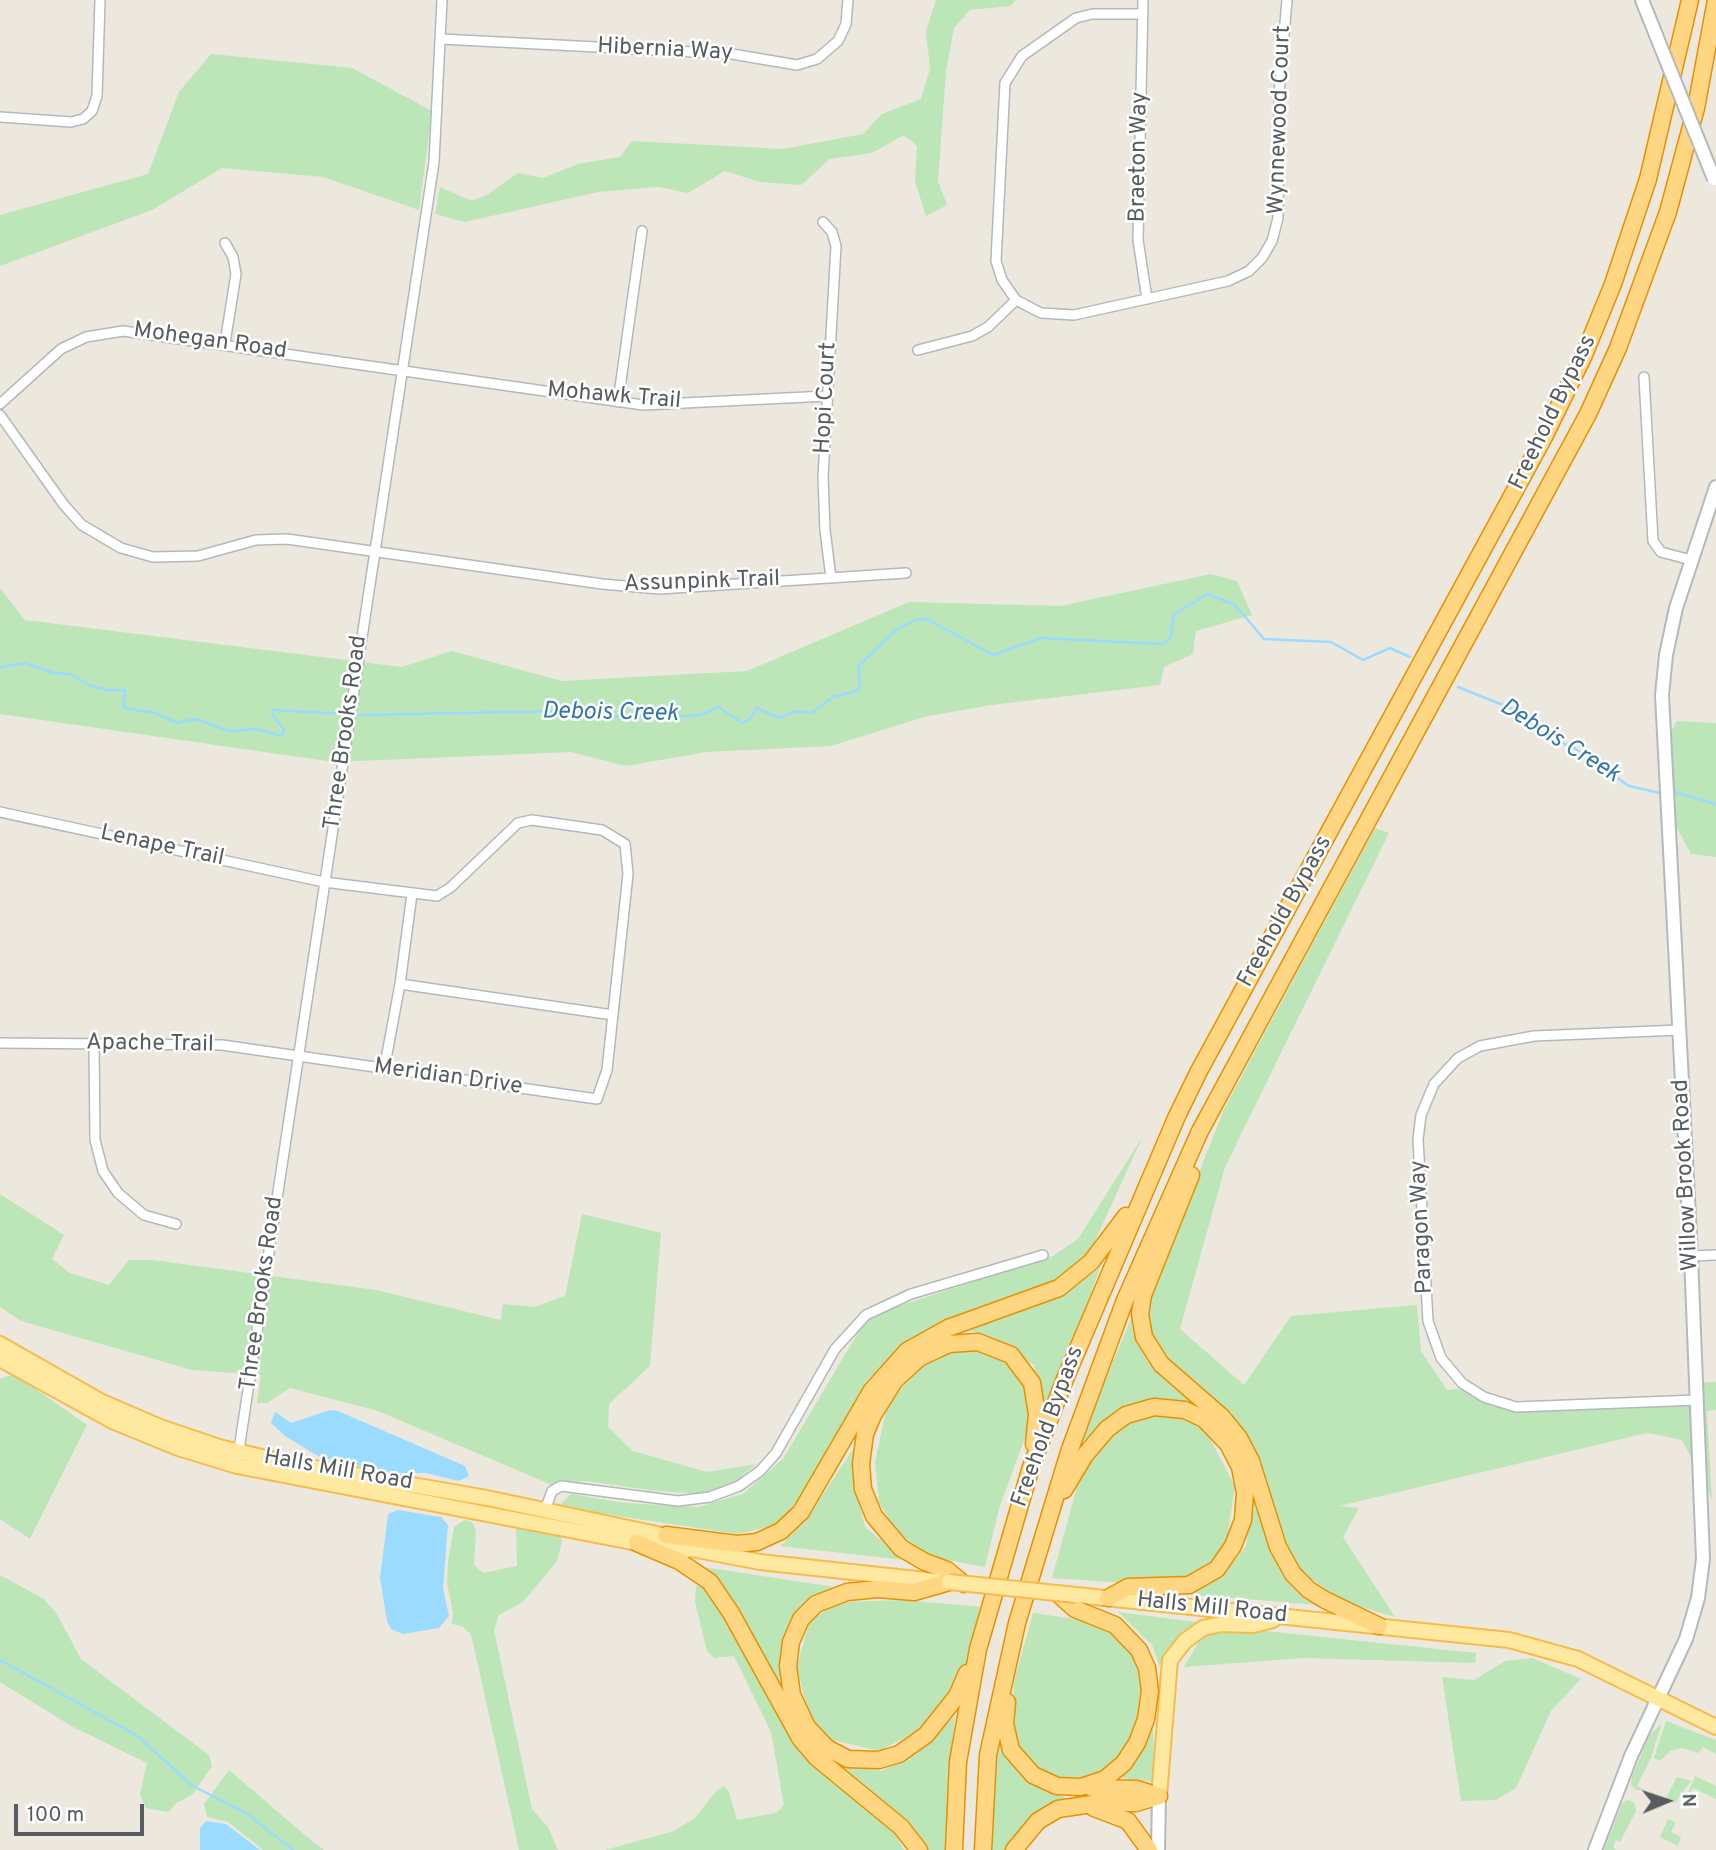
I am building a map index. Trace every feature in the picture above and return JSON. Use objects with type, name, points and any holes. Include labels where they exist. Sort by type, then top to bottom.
[{"type":"highway","name":"Freehold Bypass","points":[[954,1850],[958,1762],[978,1649],[1031,1467],[1148,1181],[1199,1071],[1510,502],[1578,367],[1617,272],[1648,179],[1690,0]]},
{"type":"highway","name":"Freehold Bypass","points":[[983,1850],[988,1755],[1017,1623],[1044,1530],[1096,1374],[1200,1131],[1555,478],[1618,348],[1668,212],[1688,140],[1716,0]]},
{"type":"highway","points":[[1241,1052],[1147,1285],[1141,1304],[1141,1325],[1148,1347],[1161,1364],[1222,1417],[1239,1438],[1251,1461],[1278,1547],[1293,1574],[1317,1595],[1379,1626]]},
{"type":"highway","points":[[666,1535],[737,1544],[757,1542],[781,1531],[801,1511],[872,1390],[899,1359],[938,1332],[1044,1295],[1073,1279],[1091,1262],[1148,1181]]},
{"type":"highway","points":[[954,1579],[914,1557],[889,1538],[874,1516],[864,1493],[861,1464],[866,1434],[880,1401],[895,1380],[919,1358],[949,1344],[978,1342],[1003,1350],[1025,1371],[1035,1391],[1037,1414],[1031,1467]]},
{"type":"highway","points":[[1044,1530],[1085,1455],[1107,1429],[1126,1415],[1154,1407],[1176,1408],[1205,1419],[1220,1434],[1240,1467],[1245,1493],[1243,1520],[1226,1558],[1210,1574],[1189,1585],[1128,1587],[1108,1598]]},
{"type":"highway","points":[[637,1543],[679,1561],[710,1582],[731,1613],[800,1738],[817,1758],[901,1827],[919,1850]]},
{"type":"highway","points":[[954,1579],[914,1592],[878,1589],[847,1591],[825,1598],[808,1610],[796,1628],[789,1654],[789,1680],[797,1708],[815,1738],[837,1754],[869,1762],[890,1758],[909,1749],[934,1727],[957,1696],[978,1649]]},
{"type":"highway","points":[[1058,1594],[1108,1620],[1126,1634],[1143,1658],[1150,1691],[1142,1732],[1124,1763],[1099,1782],[1067,1787]]},
{"type":"highway","points":[[1017,1623],[1005,1714],[1008,1741],[1018,1760],[1033,1775],[1067,1787],[1137,1789],[1159,1796]]},
{"type":"highway","points":[[1014,1850],[1038,1821],[1058,1809],[1078,1805],[1136,1803],[1159,1796]]},
{"type":"highway","points":[[1078,1805],[1102,1809],[1128,1821],[1149,1850]]},
{"type":"main road","name":"Halls Mill Road","points":[[0,1344],[118,1409],[238,1459],[293,1477],[679,1552],[692,1549],[772,1563],[954,1579],[1058,1594]]},
{"type":"main road","name":"Halls Mill Road","points":[[0,1359],[112,1421],[178,1448],[346,1474],[545,1510],[666,1535],[681,1540],[692,1549]]},
{"type":"main road","points":[[293,1477],[298,1473],[338,1478],[346,1474]]},
{"type":"main road","name":"Halls Mill Road","points":[[1075,1602],[1108,1598],[1490,1637],[1543,1648],[1578,1659],[1716,1727]]},
{"type":"main road","points":[[1159,1796],[1170,1660],[1185,1641],[1203,1628],[1220,1623],[1253,1625],[1285,1617]]},
{"type":"street","points":[[0,117],[71,122],[83,119],[92,111],[97,96],[100,0]]},
{"type":"street","name":"Three Brooks Road","points":[[238,1459],[438,130],[442,0]]},
{"type":"street","name":"Hibernia Way","points":[[441,39],[732,54],[797,65],[817,59],[838,41],[846,24],[848,0]]},
{"type":"street","name":"Braeton Way","points":[[1143,0],[1138,240],[1147,299]]},
{"type":"street","name":"Wynnewood Court","points":[[1016,300],[1041,313],[1062,316],[1238,277],[1258,263],[1272,241],[1278,218],[1279,93],[1287,0]]},
{"type":"street","points":[[1642,0],[1715,182]]},
{"type":"street","points":[[918,350],[972,336],[1016,300],[1000,274],[994,247],[1003,92],[1007,76],[1022,56],[1076,18],[1093,14],[1143,14]]},
{"type":"street","name":"Hopi Court","points":[[823,222],[832,232],[836,246],[823,504],[831,578]]},
{"type":"street","points":[[618,402],[642,231]]},
{"type":"street","points":[[225,243],[233,257],[236,274],[225,343]]},
{"type":"street","name":"Mohegan Road","points":[[0,404],[48,358],[74,342],[95,335],[133,331],[402,370]]},
{"type":"street","name":"Mohawk Trail","points":[[402,370],[618,402],[674,405],[827,396]]},
{"type":"street","points":[[1644,377],[1653,541],[1661,552],[1691,559]]},
{"type":"street","name":"Assunpink Trail","points":[[0,415],[73,515],[100,537],[121,548],[153,557],[180,558],[272,538],[641,589],[906,573]]},
{"type":"street","name":"Willow Brook Road","points":[[1595,1850],[1631,1756],[1686,1639],[1701,1579],[1704,1537],[1692,1256],[1662,695],[1670,635],[1691,559],[1716,487]]},
{"type":"street","name":"Lenape Trail","points":[[0,812],[324,882],[437,896],[451,887],[518,823],[532,820],[602,830],[625,844],[628,874],[613,1015]]},
{"type":"street","points":[[384,1070],[400,984],[412,894]]},
{"type":"street","points":[[400,984],[613,1015]]},
{"type":"street","name":"Meridian Drive","points":[[299,1057],[597,1099],[607,1070],[613,1015]]},
{"type":"street","name":"Paragon Way","points":[[1680,1030],[1534,1036],[1496,1040],[1480,1046],[1458,1058],[1434,1084],[1421,1115],[1418,1139],[1428,1321],[1441,1358],[1462,1383],[1484,1397],[1516,1407],[1697,1400]]},
{"type":"street","name":"Apache Trail","points":[[0,1043],[208,1045],[299,1057]]},
{"type":"street","points":[[94,1044],[95,1140],[103,1171],[118,1193],[144,1215],[176,1224]]},
{"type":"street","points":[[545,1510],[552,1491],[561,1486],[678,1501],[710,1497],[738,1486],[760,1471],[776,1453],[835,1349],[866,1315],[890,1301],[1043,1255]]},
{"type":"street","points":[[1692,1256],[1716,1255]]},
{"type":"street","points":[[1158,1850],[1159,1796]]},
{"type":"green space","points":[[936,0],[1016,0],[1010,6],[970,10],[954,28],[946,71],[938,181],[947,205],[926,216],[915,181],[917,146],[904,135],[872,153],[830,159],[801,185],[760,182],[725,171],[688,193],[659,187],[598,192],[465,222],[435,214],[440,187],[472,201],[488,194],[518,173],[543,178],[578,164],[620,157],[632,141],[783,149],[863,134],[882,114],[921,99],[930,69],[926,31]]},
{"type":"green space","points":[[211,54],[352,68],[432,111],[419,210],[323,177],[222,168],[152,210],[0,266],[0,215],[148,174],[179,92]]},
{"type":"green space","points":[[1211,574],[1237,581],[1252,615],[1196,631],[1193,654],[1164,667],[1160,685],[991,705],[924,717],[831,746],[706,752],[626,766],[571,752],[334,762],[0,714],[0,588],[25,620],[402,667],[452,651],[562,681],[747,671],[909,602],[1060,606]]},
{"type":"green space","points":[[1677,721],[1716,723],[1716,857],[1691,854],[1666,807],[1661,749]]},
{"type":"green space","points":[[1375,828],[1389,833],[1225,1167],[1180,1329],[1244,1385],[1291,1316],[1417,1305],[1421,1351],[1447,1390],[1468,1388],[1516,1408],[1697,1402],[1696,1383],[1716,1382],[1716,1410],[1707,1411],[1712,1499],[1682,1440],[1647,1433],[1339,1506],[1359,1508],[1343,1537],[1395,1617],[1343,1602],[1299,1570],[1282,1534],[1260,1460],[1228,1415],[1233,1414],[1168,1364],[1149,1331],[1148,1302],[1224,1109]]},
{"type":"green space","points":[[1143,1136],[1089,1254],[1058,1278],[917,1335],[867,1380],[813,1482],[777,1525],[738,1534],[558,1507],[571,1494],[625,1503],[698,1507],[743,1494],[783,1459],[868,1316],[1053,1256],[1078,1239]]},
{"type":"green space","points":[[0,1194],[64,1235],[52,1259],[70,1273],[109,1285],[129,1260],[153,1260],[376,1290],[501,1320],[503,1304],[535,1307],[565,1296],[582,1214],[661,1233],[650,1366],[609,1404],[608,1427],[633,1451],[707,1472],[756,1464],[736,1481],[705,1494],[657,1491],[586,1481],[552,1485],[378,1411],[290,1388],[267,1403],[257,1403],[261,1375],[192,1370],[21,1321],[0,1307]]},
{"type":"green space","points":[[1100,1268],[1046,1414],[1034,1365],[994,1338],[963,1329],[1070,1290]]},
{"type":"green space","points":[[1135,1309],[1147,1361],[1197,1404],[1147,1400],[1107,1422],[1078,1445]]},
{"type":"green space","points":[[962,1348],[999,1354],[1019,1370],[1030,1396],[1032,1418],[999,1509],[985,1567],[936,1558],[900,1536],[879,1503],[875,1462],[886,1410],[915,1370]]},
{"type":"green space","points":[[14,1374],[87,1425],[30,1539],[0,1519],[0,1379]]},
{"type":"green space","points":[[1163,1411],[1198,1419],[1210,1428],[1209,1437],[1235,1486],[1225,1553],[1171,1586],[1052,1578],[1076,1491],[1073,1485],[1108,1437],[1143,1415]]},
{"type":"green space","points":[[855,1446],[856,1491],[865,1527],[905,1560],[780,1546],[806,1521]]},
{"type":"green space","points":[[1255,1488],[1271,1546],[1319,1605],[1181,1594],[1225,1574],[1246,1546]]},
{"type":"green space","points":[[465,1520],[472,1522],[476,1530],[474,1565],[483,1573],[517,1566],[516,1526],[560,1536],[562,1541],[557,1561],[523,1602],[499,1615],[494,1630],[532,1809],[548,1827],[558,1850],[519,1850],[471,1634],[462,1626],[452,1624],[453,1613],[447,1583],[448,1562],[454,1527]]},
{"type":"green space","points":[[703,1567],[835,1587],[786,1630],[786,1702],[747,1626]]},
{"type":"green space","points":[[0,1575],[44,1599],[56,1613],[81,1659],[209,1755],[212,1766],[193,1794],[175,1804],[169,1812],[146,1808],[140,1795],[147,1763],[73,1727],[0,1682]]},
{"type":"green space","points":[[696,1586],[704,1586],[713,1593],[801,1749],[833,1781],[895,1834],[904,1850],[605,1850],[674,1831],[695,1818],[716,1791],[724,1786],[729,1792],[737,1820],[776,1813],[784,1805],[771,1732],[734,1656],[714,1658],[707,1651],[695,1602]]},
{"type":"green space","points":[[905,1600],[981,1607],[965,1670],[926,1726],[880,1751],[832,1740],[808,1715],[797,1666],[810,1620],[841,1602]]},
{"type":"green space","points":[[1118,1612],[1203,1623],[1159,1665],[1152,1645]]},
{"type":"green space","points":[[1033,1613],[1091,1621],[1110,1630],[1131,1648],[1144,1688],[1141,1719],[1130,1745],[1108,1771],[1074,1782],[1038,1769],[1018,1748],[1012,1721],[1014,1682]]},
{"type":"green space","points":[[1237,1628],[1476,1653],[1475,1663],[1304,1658],[1184,1667],[1204,1633]]},
{"type":"green space","points":[[1532,1658],[1581,1679],[1551,1711],[1516,1788],[1496,1800],[1461,1801],[1442,1677],[1474,1680],[1505,1661]]},
{"type":"green space","points":[[955,1716],[948,1784],[947,1850],[924,1850],[908,1822],[835,1762],[882,1771],[917,1753]]},
{"type":"green space","points":[[1666,1721],[1716,1740],[1716,1754],[1703,1747],[1699,1753],[1682,1748],[1670,1751],[1660,1761],[1654,1758]]},
{"type":"green space","points":[[1662,1723],[1651,1758],[1637,1786],[1644,1790],[1637,1790],[1631,1785],[1632,1776],[1650,1735]]},
{"type":"green space","points":[[1153,1726],[1155,1782],[1122,1778]]},
{"type":"green space","points":[[999,1739],[1020,1774],[1066,1798],[1044,1807],[1010,1840],[1006,1850],[990,1850],[990,1803]]},
{"type":"green space","points":[[229,1770],[324,1850],[263,1850],[228,1822],[207,1817],[204,1804]]},
{"type":"green space","points":[[1695,1776],[1716,1786],[1716,1799],[1693,1788],[1686,1798]]},
{"type":"green space","points":[[1677,1777],[1691,1781],[1675,1803],[1666,1798]]},
{"type":"green space","points":[[1626,1800],[1634,1802],[1636,1811],[1620,1842],[1616,1840],[1613,1847],[1616,1850],[1604,1850],[1622,1804]]},
{"type":"green space","points":[[1668,1819],[1676,1823],[1671,1832],[1681,1837],[1678,1846],[1660,1837]]},
{"type":"water","points":[[330,1410],[338,1411],[465,1466],[469,1476],[459,1481],[426,1473],[389,1473],[320,1457],[285,1436],[271,1423],[275,1412],[291,1423]]},
{"type":"water","points":[[398,1510],[441,1517],[448,1525],[443,1589],[449,1616],[439,1628],[403,1634],[391,1629],[387,1621],[380,1578],[388,1514]]},
{"type":"water","points":[[206,1821],[226,1824],[260,1850],[200,1850],[200,1828]]},
{"type":"waterway","name":"Debois Creek","points":[[352,715],[575,711],[618,717],[683,716],[701,715],[718,707],[742,723],[750,719],[757,708],[779,718],[796,711],[812,713],[833,697],[857,691],[860,685],[858,667],[897,629],[915,620],[927,619],[993,655],[1041,638],[1163,644],[1171,637],[1173,617],[1208,594],[1235,605],[1264,639],[1331,642],[1363,660],[1390,648],[1410,657]]},
{"type":"waterway","name":"Debois Creek","points":[[0,667],[26,663],[53,673],[70,674],[91,686],[125,690],[123,706],[128,709],[153,712],[177,723],[196,719],[229,731],[256,729],[282,736],[284,730],[272,714],[273,710],[344,714]]},
{"type":"waterway","name":"Debois Creek","points":[[1458,687],[1513,709],[1542,734],[1574,748],[1629,786],[1660,793]]},
{"type":"waterway","name":"Debois Creek","points":[[1673,792],[1716,804]]},
{"type":"waterway","points":[[0,1660],[136,1735],[193,1786],[246,1813],[293,1850]]}]
